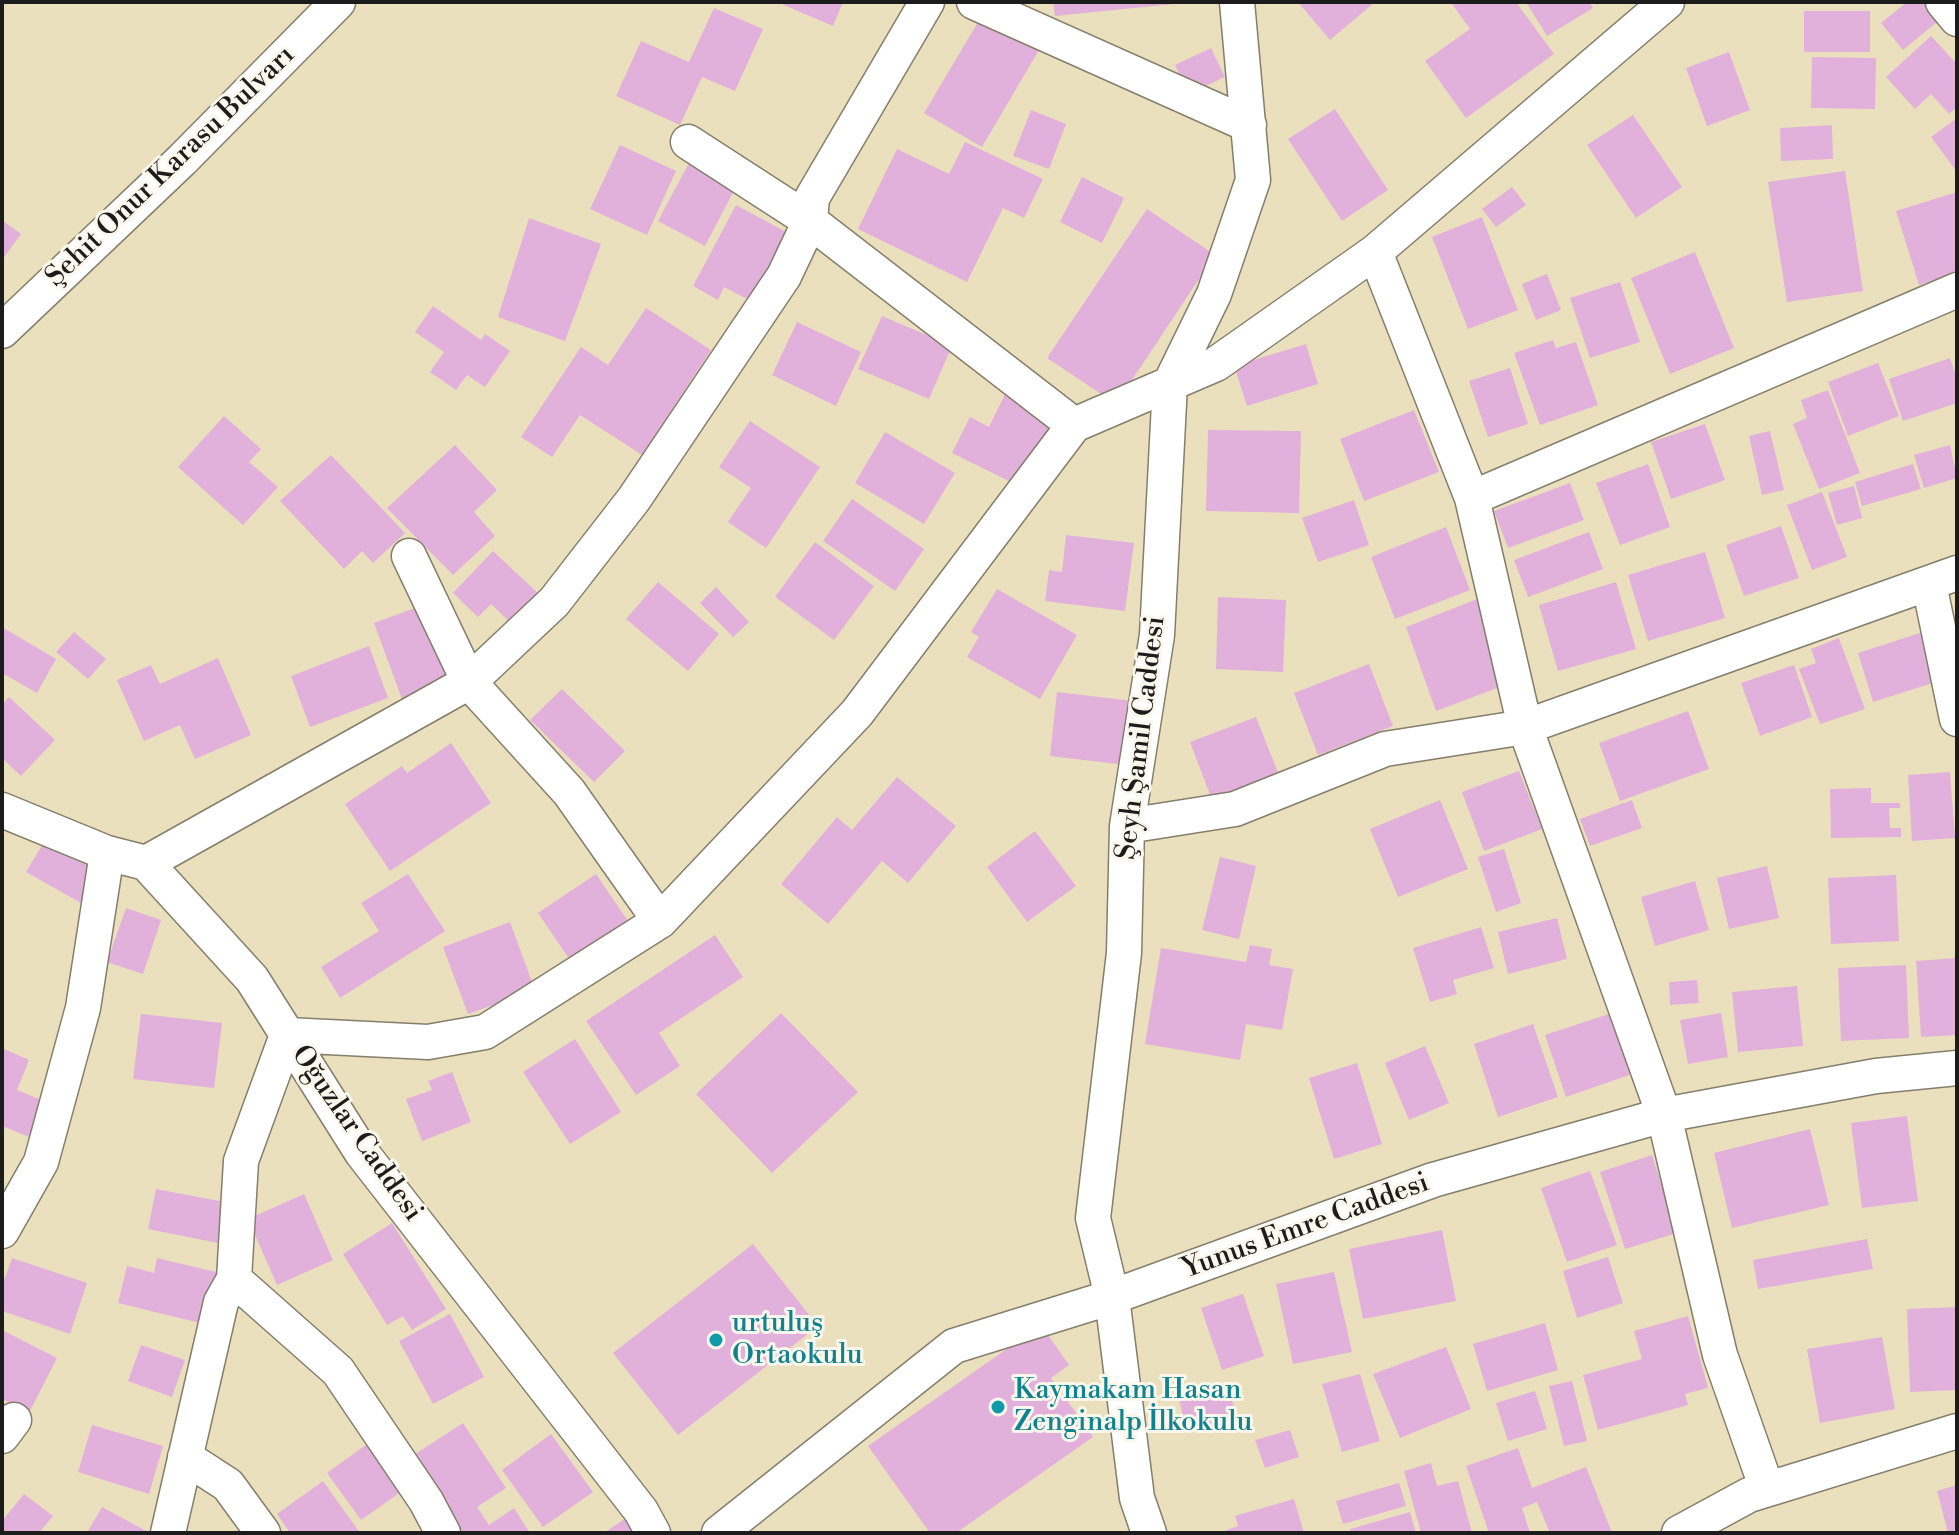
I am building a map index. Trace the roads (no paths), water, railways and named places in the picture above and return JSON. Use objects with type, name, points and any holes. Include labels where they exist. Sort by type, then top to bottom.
[{"type":"street","name":"Şehit Onur Karasu Bulvarı","points":[[2,331],[182,160],[338,2]]},
{"type":"street","points":[[2,810],[107,853],[146,863],[469,682],[554,602],[634,499],[784,276],[810,221],[812,198],[927,2]]},
{"type":"street","points":[[974,2],[1249,125]]},
{"type":"street","name":"Şeyh Şamil Caddesi","points":[[1149,1533],[1137,1498],[1112,1297],[1093,1218],[1124,953],[1127,826],[1157,635],[1170,384],[1214,294],[1253,180],[1237,2]]},
{"type":"street","points":[[168,1533],[221,1302],[234,1279],[241,1161],[287,1035],[428,1042],[485,1032],[660,921],[857,713],[1074,425],[1216,364],[1375,252],[1667,2]]},
{"type":"street","points":[[1943,2],[1957,19]]},
{"type":"street","points":[[688,142],[810,221],[1074,425]]},
{"type":"street","points":[[1375,252],[1472,498],[1525,727],[1664,1115],[1720,1355],[1767,1489]]},
{"type":"street","points":[[1472,498],[1957,290]]},
{"type":"street","points":[[409,556],[469,682],[569,792],[660,921]]},
{"type":"street","points":[[1127,826],[1235,809],[1385,749],[1525,727],[1943,578],[1957,719]]},
{"type":"street","points":[[2,1231],[41,1162],[83,1008],[107,853]]},
{"type":"street","name":"Oğuzlar Caddesi","points":[[146,863],[252,979],[362,1153],[641,1511],[653,1533]]},
{"type":"street","name":"Yunus Emre Caddesi","points":[[719,1533],[954,1346],[1112,1297],[1433,1180],[1664,1115],[1876,1076],[1957,1068]]},
{"type":"street","points":[[234,1279],[338,1371],[426,1501],[443,1533]]},
{"type":"street","points":[[1679,1533],[1767,1489],[1957,1431]]},
{"type":"street","points":[[185,1457],[228,1485],[263,1533]]},
{"type":"place","name":"urtuluş Ortaokulu","points":[[716,1340]]},
{"type":"place","name":"Kaymakam Hasan Zenginalp İlkokulu","points":[[998,1407]]}]
